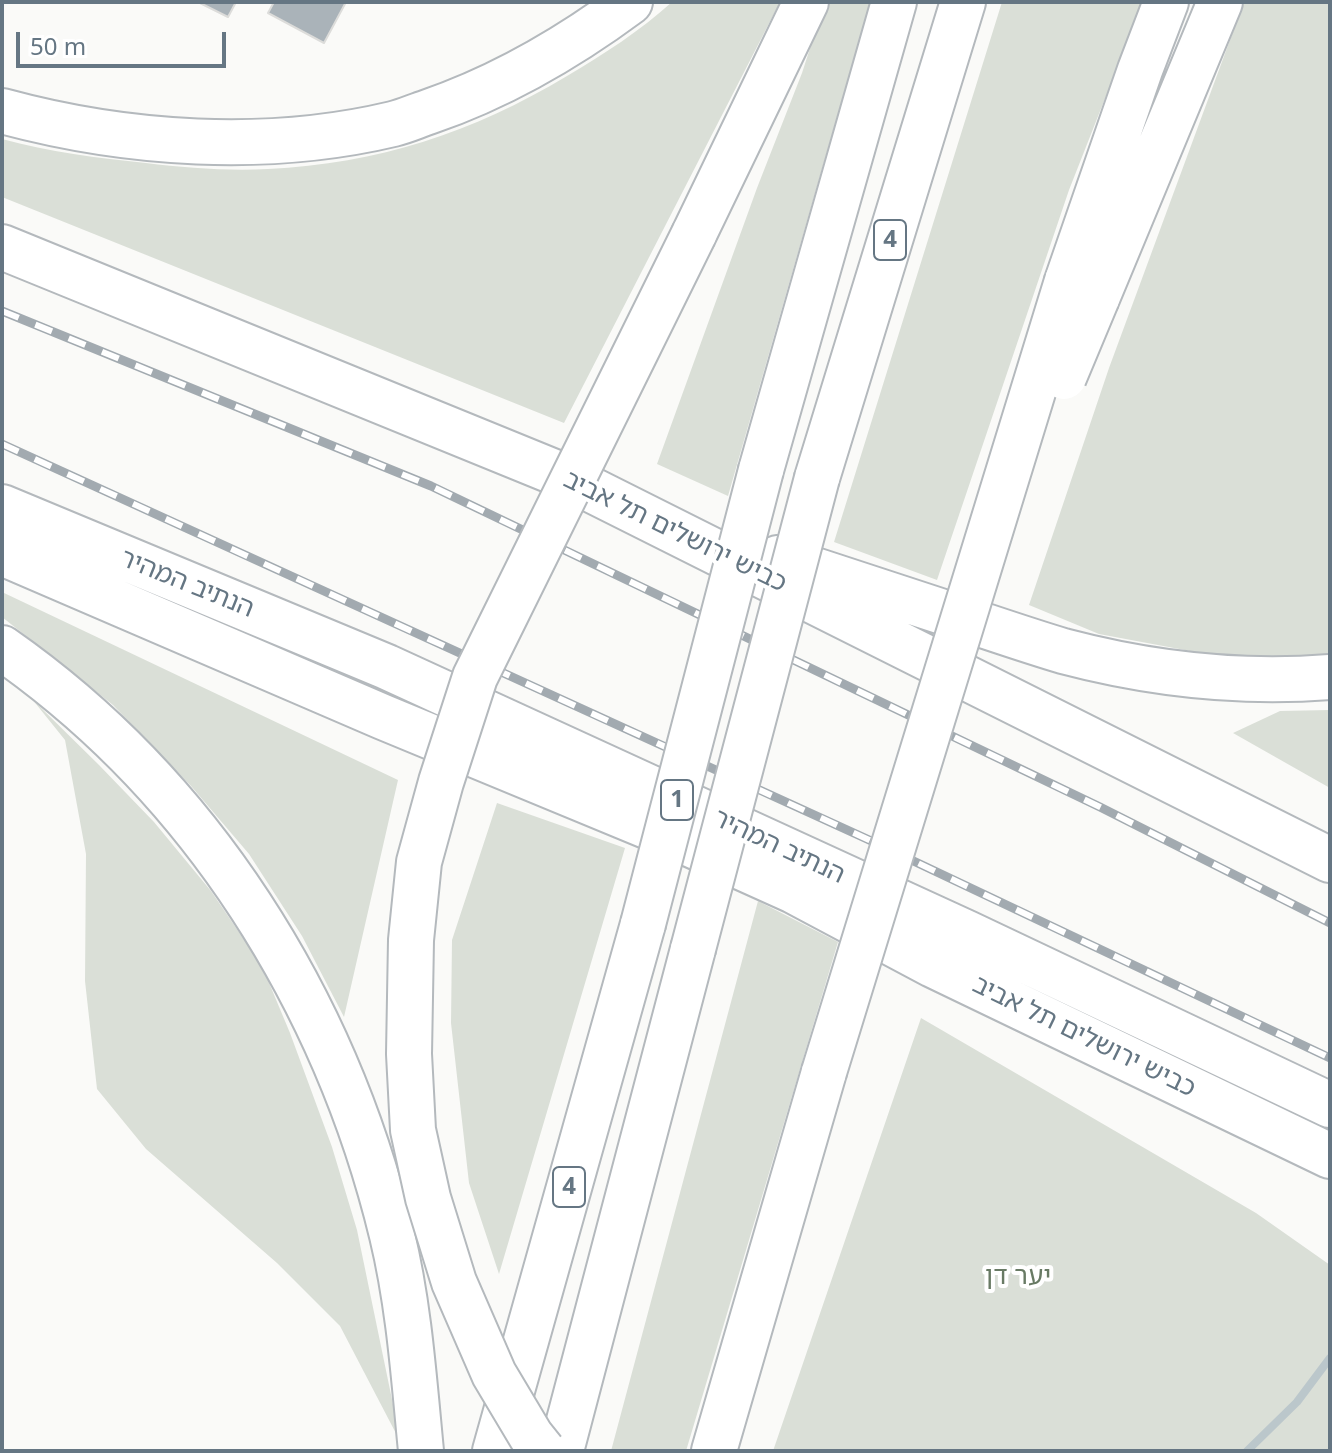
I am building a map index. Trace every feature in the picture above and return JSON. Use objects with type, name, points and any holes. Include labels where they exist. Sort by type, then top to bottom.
[{"type":"highway","points":[[2,111],[109,132],[190,141],[265,143],[330,136],[395,123],[458,102],[528,68],[590,32],[630,2]]},
{"type":"highway","points":[[543,1451],[494,1374],[454,1282],[428,1198],[413,1130],[409,1054],[411,940],[419,862],[475,677],[806,2]]},
{"type":"highway","name":"4","points":[[495,1451],[643,924],[761,470],[894,2]]},
{"type":"highway","name":"4","points":[[561,1451],[817,478],[963,2]]},
{"type":"highway","points":[[714,1451],[824,1072],[964,620],[1082,289],[1140,70],[1166,2]]},
{"type":"highway","points":[[1082,289],[1220,2]]},
{"type":"highway","name":"כביש ירושלים תל אביב","points":[[2,247],[564,476],[1330,860]]},
{"type":"highway","name":"הנתיב המהיר","points":[[2,507],[387,667],[967,933],[1330,1105]]},
{"type":"highway","points":[[639,514],[1061,650],[1115,663],[1166,672],[1234,678],[1330,677]]},
{"type":"highway","name":"כביש ירושלים תל אביב","points":[[2,553],[383,717],[683,841],[794,891],[933,965],[1330,1156]]},
{"type":"highway","points":[[2,648],[63,694],[110,736],[202,837],[275,944],[312,1014],[344,1082],[368,1151],[392,1238],[408,1332],[421,1451]]},
{"type":"highway","points":[[1246,1115],[1330,1183]]},
{"type":"green space","points":[[672,2],[780,2],[564,423],[2,197],[2,139],[92,157],[238,170],[348,160],[424,142],[532,96],[608,51]]},
{"type":"green space","points":[[825,2],[870,2],[728,496],[657,464],[802,73]]},
{"type":"green space","points":[[1002,2],[1143,2],[1069,190],[937,580],[834,542]]},
{"type":"green space","points":[[1244,2],[1330,2],[1330,656],[1276,662],[1206,654],[1099,634],[1029,605],[1109,368]]},
{"type":"green space","points":[[2,592],[398,780],[344,1017],[302,936],[249,854],[191,786],[113,705],[2,617]]},
{"type":"green space","points":[[32,699],[154,822],[211,891],[262,966],[332,1147],[357,1230],[401,1443],[340,1326],[277,1263],[146,1149],[97,1089],[85,981],[86,854],[65,740]]},
{"type":"green space","points":[[1330,710],[1330,788],[1233,733],[1280,711]]},
{"type":"green space","points":[[497,803],[625,848],[499,1274],[469,1183],[451,1023],[452,940]]},
{"type":"green space","points":[[758,901],[838,942],[686,1451],[611,1451]]},
{"type":"green space","name":"יער דן","points":[[921,1018],[1256,1213],[1330,1265],[1330,1451],[773,1451]]},
{"type":"building","points":[[198,2],[236,2],[228,17]]},
{"type":"building","points":[[274,2],[346,2],[324,43],[268,13]]},
{"type":"waterway","points":[[1247,1451],[1297,1402],[1330,1358]]},
{"type":"railway","points":[[2,311],[431,486],[1100,807],[1330,923]]},
{"type":"railway","points":[[2,444],[867,839],[1330,1058]]}]
